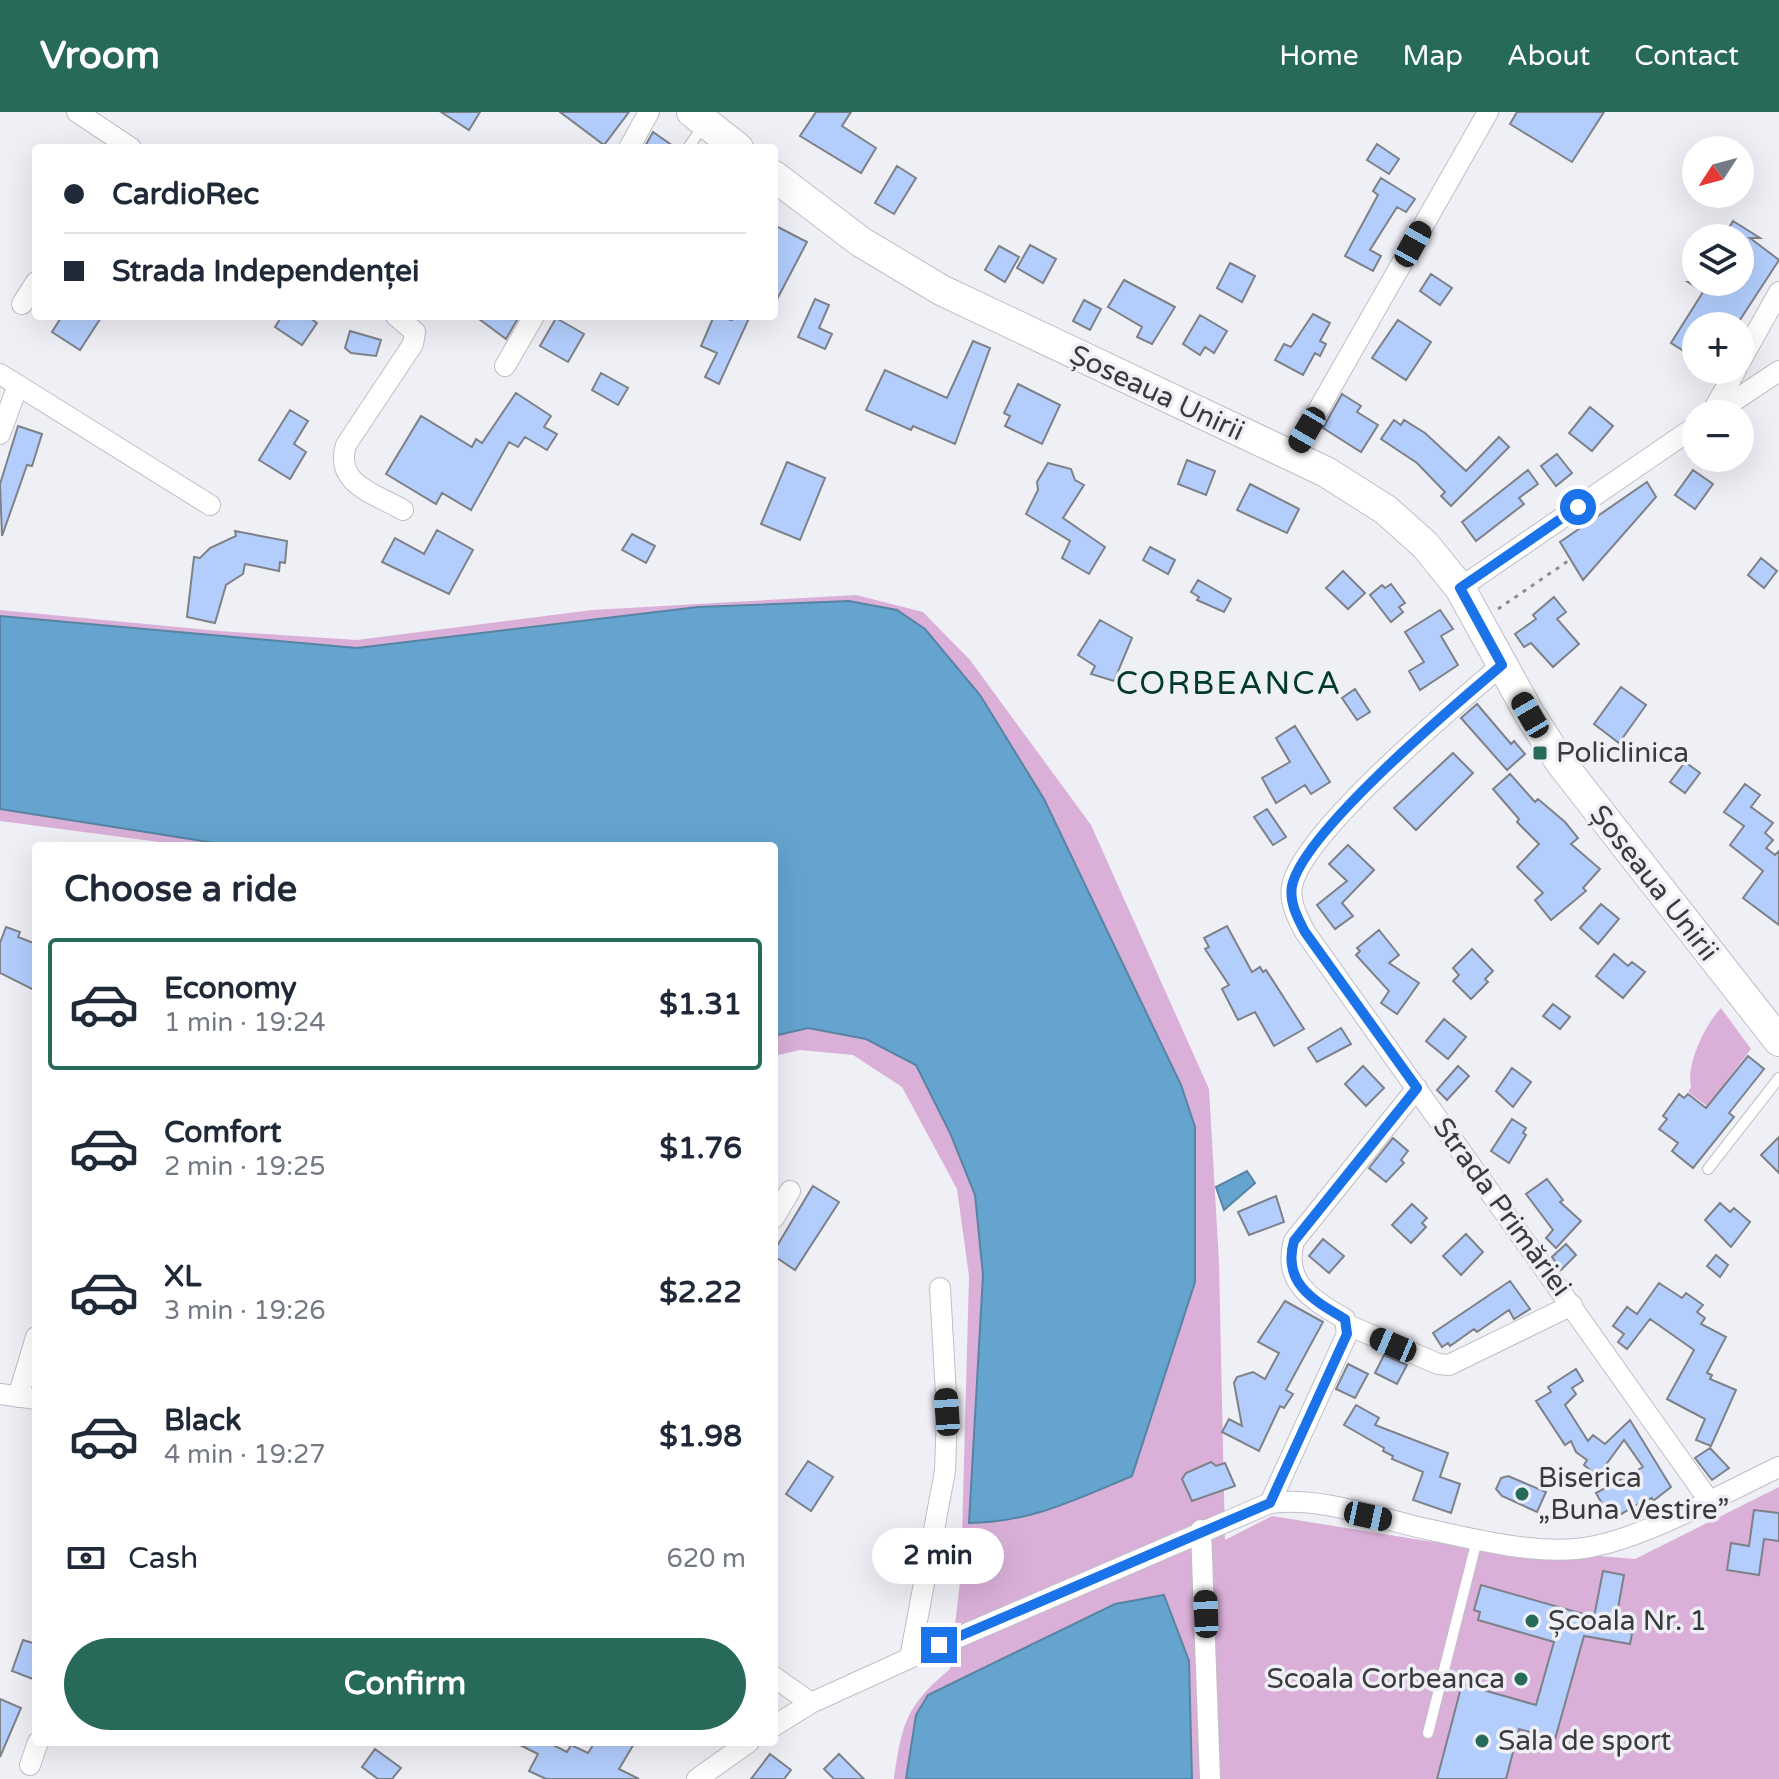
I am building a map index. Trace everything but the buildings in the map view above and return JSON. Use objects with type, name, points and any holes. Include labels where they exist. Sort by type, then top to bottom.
[{"type":"main road","points":[[698,117],[733,144]]},
{"type":"main road","name":"Șoseaua Unirii","points":[[778,179],[861,242],[941,290],[1292,456],[1386,510],[1425,545],[1460,588],[1561,763],[1779,1041]]},
{"type":"street","points":[[77,112],[121,144]]},
{"type":"street","points":[[631,144],[649,112]]},
{"type":"street","points":[[1292,456],[1488,112]]},
{"type":"street","points":[[22,304],[32,288]]},
{"type":"street","points":[[1754,337],[1779,292]]},
{"type":"street","points":[[401,320],[415,332],[413,344],[346,445],[341,460],[342,468],[357,483],[403,510]]},
{"type":"street","points":[[505,366],[532,320]]},
{"type":"street","points":[[1734,400],[1779,371]]},
{"type":"street","points":[[0,374],[210,505]]},
{"type":"street","points":[[0,434],[18,385]]},
{"type":"street","points":[[1460,588],[1682,436]]},
{"type":"street","name":"Strada Primăriei","points":[[1502,665],[1379,775],[1322,837],[1300,866],[1291,889],[1293,905],[1305,932],[1708,1499]]},
{"type":"street","points":[[1417,1088],[1303,1226],[1291,1251],[1296,1282],[1314,1301],[1345,1319],[1348,1325],[1438,1364],[1449,1365],[1572,1305]]},
{"type":"street","points":[[778,1211],[790,1191]]},
{"type":"street","points":[[910,1658],[945,1471],[947,1412],[940,1288]]},
{"type":"street","points":[[1270,1503],[1281,1472],[1340,1353],[1348,1325]]},
{"type":"street","points":[[18,1397],[32,1350]]},
{"type":"street","points":[[778,1724],[811,1703],[910,1658],[1201,1530],[1270,1503],[1313,1504],[1477,1540],[1555,1549],[1596,1546],[1779,1467]]},
{"type":"street","points":[[1201,1530],[1210,1779]]},
{"type":"street","points":[[778,1680],[811,1703]]},
{"type":"street","points":[[30,1765],[37,1746]]},
{"type":"street","points":[[697,1779],[743,1746]]},
{"type":"lane","points":[[689,144],[698,117]]},
{"type":"lane","points":[[1708,1169],[1779,1078]]},
{"type":"lane","points":[[1428,1733],[1477,1540]]},
{"type":"path","points":[[1479,621],[1571,559]]},
{"type":"shaded area","points":[[856,595],[923,612],[970,660],[1091,825],[1209,1089],[1219,1263],[1225,1540],[1272,1516],[1433,1542],[1635,1559],[1779,1487],[1779,1779],[894,1779],[908,1717],[924,1694],[950,1669],[961,1573],[969,1276],[957,1189],[902,1087],[853,1055],[800,1050],[778,1055],[778,842],[160,842],[0,821],[0,610],[219,631],[357,640],[592,610]]},
{"type":"shaded area","points":[[1721,1008],[1751,1049],[1707,1106],[1688,1092],[1691,1067],[1703,1034]]},
{"type":"water","points":[[849,601],[897,610],[925,629],[980,695],[1044,799],[1181,1085],[1195,1127],[1195,1282],[1132,1476],[1032,1514],[969,1523],[983,1275],[975,1195],[950,1133],[916,1065],[866,1039],[808,1028],[778,1035],[778,842],[209,842],[0,809],[0,616],[357,648],[698,607]]},
{"type":"water","points":[[1247,1171],[1255,1183],[1224,1210],[1216,1187]]},
{"type":"water","points":[[1164,1595],[1189,1661],[1192,1779],[906,1779],[916,1715],[928,1695],[1115,1604]]},
{"type":"place","name":"Policlinica","points":[[1540,753]]},
{"type":"place","name":"Biserica „Buna Vestire”","points":[[1522,1494]]},
{"type":"place","name":"Școala Nr. 1","points":[[1532,1621]]},
{"type":"place","name":"Scoala Corbeanca","points":[[1521,1679]]},
{"type":"place","name":"Sala de sport","points":[[1482,1741]]},
{"type":"district","name":"CORBEANCA","points":[[1229,684]]},
{"type":"route","points":[[939,1645],[1270,1503],[1281,1472],[1340,1353],[1348,1325],[1345,1319],[1314,1301],[1296,1282],[1291,1263],[1294,1241],[1417,1088],[1298,920],[1291,889],[1295,876],[1322,837],[1379,775],[1502,665],[1460,588],[1578,507]]}]
